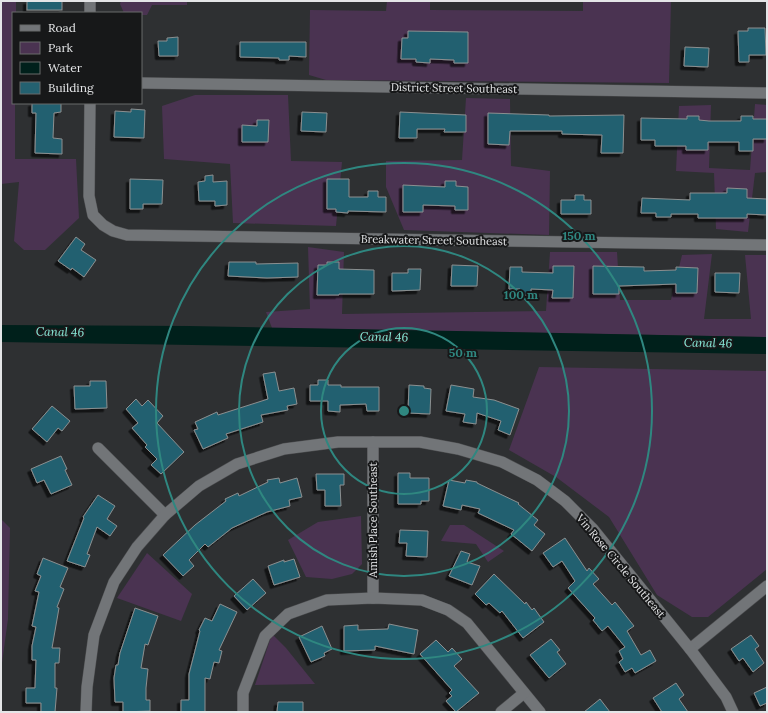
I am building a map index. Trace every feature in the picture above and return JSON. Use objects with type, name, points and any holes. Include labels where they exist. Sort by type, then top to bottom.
[{"type":"street","points":[[90,1],[90,12]]},
{"type":"street","name":"District Street Southeast","points":[[142,83],[767,93]]},
{"type":"street","name":"Breakwater Street Southeast","points":[[90,104],[89,196],[93,215],[102,225],[113,232],[127,235],[767,245]]},
{"type":"street","name":"Vin Rose Circle Southeast","points":[[86,712],[87,687],[94,635],[114,582],[137,547],[165,515],[199,486],[237,464],[284,449],[338,442],[420,442],[458,449],[502,462],[538,480],[565,501],[593,530],[690,649],[726,697],[733,712]]},
{"type":"street","name":"Amish Place Southeast","points":[[373,442],[373,598]]},
{"type":"street","points":[[98,448],[165,515]]},
{"type":"street","points":[[690,649],[767,586]]},
{"type":"street","points":[[243,712],[243,692],[265,636],[288,614],[327,600],[373,598],[422,600],[448,610],[467,623],[540,712]]},
{"type":"street","points":[[502,712],[524,693]]},
{"type":"green space","points":[[1,1],[16,1],[16,12],[12,12],[12,104],[15,104],[15,159],[76,159],[79,218],[45,250],[24,250],[14,241],[19,182],[1,184]]},
{"type":"green space","points":[[121,1],[187,1],[187,5],[152,5],[147,15],[142,15],[142,12],[124,12],[120,4]]},
{"type":"green space","points":[[387,1],[430,1],[430,10],[583,11],[583,1],[671,1],[669,83],[326,80],[309,75],[310,10],[386,11]]},
{"type":"green space","points":[[195,95],[288,95],[291,161],[342,162],[336,226],[233,223],[230,164],[164,159],[162,106]]},
{"type":"green space","points":[[466,98],[510,99],[511,166],[550,171],[549,235],[404,230],[386,187],[386,161],[462,160]]},
{"type":"green space","points":[[755,104],[767,105],[767,172],[755,173],[748,232],[716,229],[714,173],[676,171],[679,106],[711,105],[709,168],[750,170]]},
{"type":"green space","points":[[308,247],[344,252],[342,314],[546,311],[550,252],[617,252],[620,300],[671,300],[682,255],[712,254],[704,319],[751,319],[745,255],[767,255],[767,337],[272,328],[266,312],[310,309]]},
{"type":"green space","points":[[539,367],[767,371],[767,569],[708,617],[692,617],[657,595],[609,517],[556,477],[509,450]]},
{"type":"green space","points":[[361,516],[362,564],[352,574],[332,579],[306,577],[288,540],[318,522]]},
{"type":"green space","points":[[1,519],[10,528],[8,619],[1,670]]},
{"type":"green space","points":[[450,525],[464,525],[504,551],[488,562],[476,544],[441,541]]},
{"type":"green space","points":[[147,553],[192,594],[181,621],[117,598]]},
{"type":"green space","points":[[272,634],[286,648],[315,684],[255,685]]},
{"type":"water","name":"Canal 46","points":[[1,325],[189,326],[767,337],[767,354],[1,342]]},
{"type":"building","points":[[27,1],[62,1],[62,10],[27,10]]},
{"type":"building","points":[[748,28],[765,28],[766,55],[749,55],[749,62],[739,62],[738,31],[748,31]]},
{"type":"building","points":[[408,31],[468,32],[468,63],[454,63],[454,60],[430,59],[430,63],[416,62],[416,59],[401,59],[402,38],[408,38]]},
{"type":"building","points":[[178,37],[178,56],[159,56],[158,41],[167,41],[167,38]]},
{"type":"building","points":[[240,42],[306,42],[306,57],[289,56],[289,60],[279,60],[279,58],[240,57]]},
{"type":"building","points":[[685,47],[709,48],[708,67],[684,66]]},
{"type":"building","points":[[32,104],[61,104],[61,112],[54,113],[53,138],[62,139],[62,154],[35,153],[36,113],[32,113]]},
{"type":"building","points":[[131,109],[145,110],[144,138],[114,137],[115,111],[131,112]]},
{"type":"building","points":[[302,112],[327,113],[326,132],[301,131]]},
{"type":"building","points":[[400,112],[466,115],[466,132],[444,132],[445,129],[417,129],[417,138],[399,138]]},
{"type":"building","points":[[488,113],[549,116],[624,115],[623,153],[601,153],[602,135],[562,134],[562,131],[510,131],[509,145],[488,144]]},
{"type":"building","points":[[687,116],[699,116],[699,120],[709,121],[741,121],[741,116],[753,116],[753,119],[767,119],[767,139],[753,139],[753,151],[739,151],[739,142],[708,142],[708,150],[686,150],[686,146],[655,146],[655,140],[641,140],[641,118],[687,119]]},
{"type":"building","points":[[257,120],[269,120],[268,142],[242,142],[242,125],[257,126]]},
{"type":"building","points":[[213,175],[213,182],[227,181],[227,205],[215,206],[215,201],[199,201],[198,182],[205,181],[205,176]]},
{"type":"building","points":[[130,179],[163,180],[162,204],[143,204],[143,209],[130,209]]},
{"type":"building","points":[[327,179],[349,179],[349,197],[368,197],[368,191],[378,191],[378,197],[386,197],[386,212],[348,211],[348,213],[336,212],[336,209],[327,209]]},
{"type":"building","points":[[445,181],[456,181],[456,186],[468,187],[468,210],[455,210],[455,206],[423,205],[423,212],[403,212],[403,185],[445,187]]},
{"type":"building","points":[[727,188],[747,189],[747,198],[767,199],[767,215],[747,214],[747,218],[698,218],[698,214],[671,214],[671,217],[656,217],[656,213],[641,213],[642,198],[690,200],[690,193],[727,193]]},
{"type":"building","points":[[575,195],[584,195],[584,200],[591,200],[591,214],[561,214],[561,200],[575,200]]},
{"type":"building","points":[[76,237],[85,244],[81,250],[96,260],[84,277],[72,268],[71,270],[58,261]]},
{"type":"building","points":[[229,262],[256,262],[256,264],[298,263],[298,277],[267,278],[228,276]]},
{"type":"building","points":[[327,262],[339,262],[339,269],[374,270],[374,294],[317,295],[318,265],[327,265]]},
{"type":"building","points":[[452,265],[478,266],[477,286],[451,286]]},
{"type":"building","points":[[553,266],[574,266],[573,298],[552,298],[553,290],[531,289],[531,295],[520,295],[520,289],[509,289],[510,267],[522,267],[522,272],[553,273]]},
{"type":"building","points":[[593,266],[644,267],[644,271],[676,270],[676,267],[698,268],[697,293],[676,293],[676,284],[619,286],[619,294],[593,294]]},
{"type":"building","points":[[408,269],[421,269],[420,290],[392,291],[392,273],[408,273]]},
{"type":"building","points":[[715,273],[740,273],[739,293],[715,292]]},
{"type":"building","points":[[275,372],[279,391],[294,388],[297,404],[287,406],[288,410],[261,415],[263,422],[226,434],[228,438],[203,449],[194,430],[198,429],[195,422],[217,412],[218,415],[268,399],[263,374]]},
{"type":"building","points":[[318,380],[328,380],[328,385],[341,385],[341,387],[379,387],[379,411],[367,411],[366,404],[340,405],[340,412],[328,411],[328,401],[310,401],[310,385],[318,385]]},
{"type":"building","points":[[90,381],[106,381],[107,408],[75,409],[74,386],[90,386]]},
{"type":"building","points":[[409,385],[424,386],[424,388],[431,389],[430,414],[408,413]]},
{"type":"building","points":[[451,385],[474,389],[473,397],[494,400],[519,409],[510,435],[498,430],[501,421],[477,413],[476,424],[463,422],[465,414],[446,411]]},
{"type":"building","points":[[136,399],[142,406],[148,400],[163,416],[157,423],[184,452],[161,474],[151,465],[157,459],[145,447],[147,445],[132,428],[138,423],[126,409]]},
{"type":"building","points":[[52,406],[70,421],[62,431],[58,428],[47,442],[32,429]]},
{"type":"building","points":[[61,456],[67,469],[65,470],[72,485],[51,494],[44,480],[37,483],[31,469]]},
{"type":"building","points":[[398,473],[410,473],[410,478],[429,478],[429,501],[421,501],[421,504],[398,504]]},
{"type":"building","points":[[316,474],[344,474],[344,485],[340,485],[341,506],[325,506],[325,490],[317,490]]},
{"type":"building","points":[[279,478],[280,483],[297,478],[302,497],[289,500],[290,506],[267,512],[232,528],[208,547],[205,544],[189,560],[194,566],[183,576],[163,555],[195,525],[226,501],[225,499],[238,493],[239,496],[268,482],[267,480]]},
{"type":"building","points":[[449,480],[465,483],[466,480],[477,482],[519,503],[518,504],[538,520],[534,525],[545,534],[532,551],[511,534],[514,530],[478,513],[480,509],[462,505],[461,510],[443,506]]},
{"type":"building","points":[[98,495],[115,506],[107,519],[117,526],[110,536],[97,527],[87,554],[90,555],[85,567],[67,561],[84,518],[83,517]]},
{"type":"building","points":[[400,530],[428,531],[427,557],[406,556],[407,543],[399,543]]},
{"type":"building","points":[[565,538],[587,571],[589,568],[599,579],[593,584],[612,605],[615,602],[634,626],[627,631],[641,655],[650,650],[656,661],[635,673],[632,668],[625,672],[619,662],[623,659],[619,651],[625,647],[608,626],[602,631],[593,620],[595,618],[568,588],[575,581],[562,561],[553,567],[543,553]]},
{"type":"building","points":[[461,551],[470,554],[467,562],[480,566],[472,585],[449,576]]},
{"type":"building","points":[[43,558],[68,568],[60,587],[64,589],[57,607],[59,608],[52,648],[60,648],[59,663],[55,663],[55,688],[57,688],[55,712],[41,712],[41,703],[26,703],[26,688],[35,688],[36,660],[32,660],[32,646],[36,627],[32,626],[39,592],[35,591],[41,576],[37,574]]},
{"type":"building","points":[[294,559],[300,577],[274,585],[268,566],[284,560],[284,562]]},
{"type":"building","points":[[494,574],[525,604],[526,602],[532,610],[534,608],[544,622],[523,638],[502,611],[500,613],[489,603],[486,605],[475,594]]},
{"type":"building","points":[[253,579],[266,593],[247,610],[234,596]]},
{"type":"building","points":[[220,604],[237,612],[219,650],[222,651],[219,663],[214,662],[210,679],[205,678],[205,712],[181,712],[181,700],[189,700],[189,674],[199,630],[205,618],[212,621]]},
{"type":"building","points":[[135,608],[158,616],[148,645],[145,644],[141,668],[148,669],[146,700],[150,700],[150,711],[123,712],[123,702],[115,702],[114,678],[116,665],[118,665],[120,653]]},
{"type":"building","points":[[389,624],[418,630],[414,654],[375,646],[375,650],[344,651],[344,626],[358,625],[358,630],[388,629]]},
{"type":"building","points":[[322,626],[332,649],[324,653],[325,656],[311,662],[299,637]]},
{"type":"building","points":[[751,635],[759,646],[755,649],[764,663],[753,672],[743,658],[739,661],[731,649]]},
{"type":"building","points":[[551,639],[560,650],[557,652],[566,664],[549,678],[530,655]]},
{"type":"building","points":[[436,640],[448,652],[452,648],[462,659],[454,666],[479,693],[456,712],[446,701],[452,696],[449,693],[452,690],[420,654]]},
{"type":"building","points":[[676,683],[684,695],[679,699],[688,712],[662,712],[653,698]]},
{"type":"building","points":[[767,687],[767,703],[760,706],[754,693]]},
{"type":"building","points":[[600,699],[610,712],[584,712]]},
{"type":"building","points":[[278,702],[303,702],[303,712],[277,712]]}]
